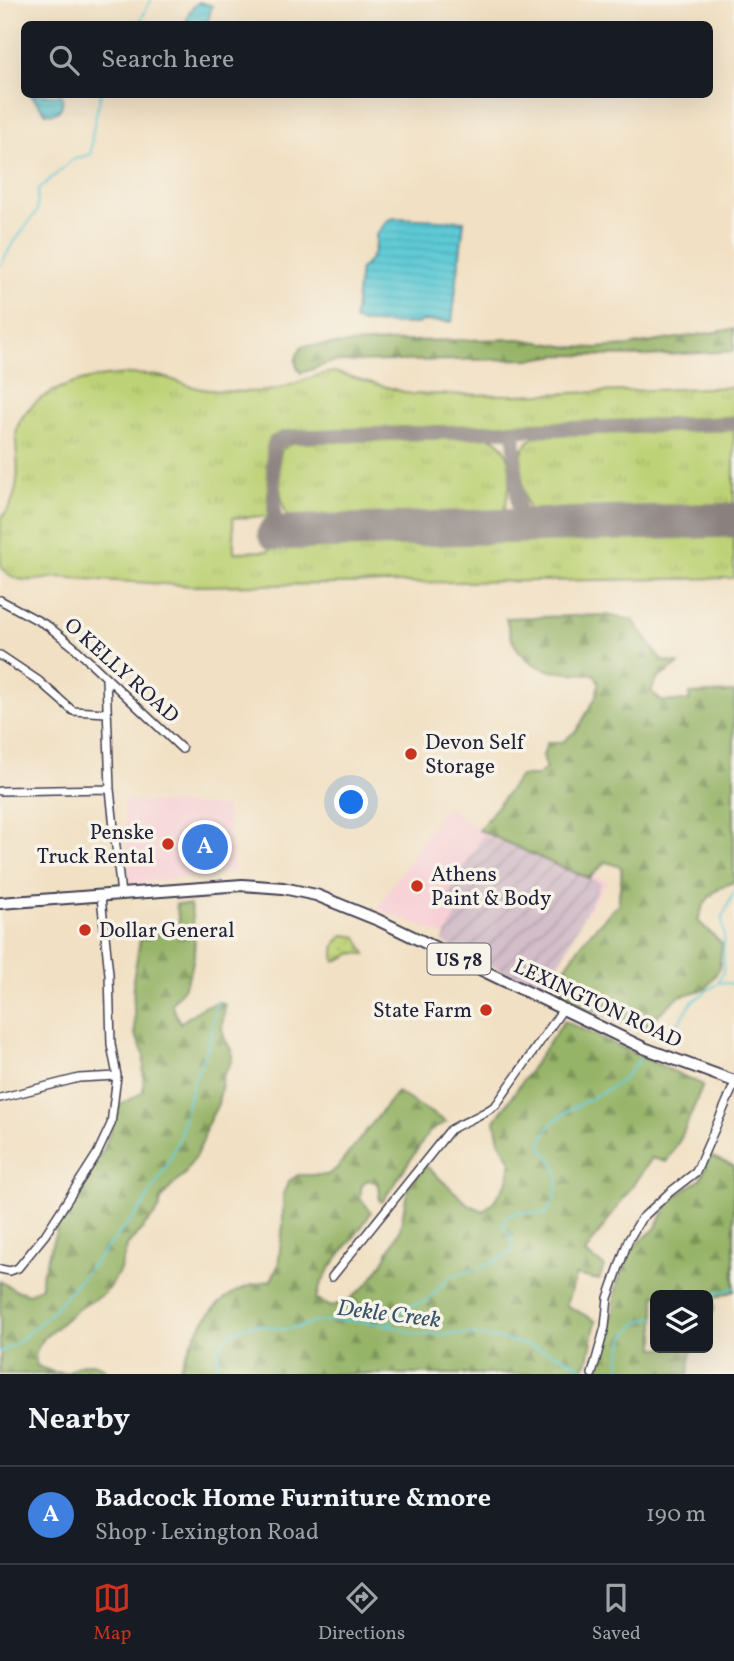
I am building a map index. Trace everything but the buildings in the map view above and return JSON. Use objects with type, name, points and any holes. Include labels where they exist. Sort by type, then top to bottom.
[{"type":"highway","name":"LEXINGTON ROAD","points":[[0,903],[242,885],[284,888],[316,895],[378,920],[658,1054],[734,1083]]},
{"type":"street","name":"O KELLY ROAD","points":[[0,600],[48,626],[182,749]]},
{"type":"street","points":[[0,655],[40,681],[73,711],[107,712]]},
{"type":"street","points":[[106,678],[110,789],[121,895]]},
{"type":"street","points":[[0,791],[110,789]]},
{"type":"street","points":[[0,1269],[10,1271],[18,1268],[31,1253],[57,1217],[111,1125],[117,1076],[111,1044],[109,974],[101,897]]},
{"type":"street","points":[[332,1277],[450,1130],[467,1119],[483,1115],[496,1105],[563,1009]]},
{"type":"street","points":[[0,1098],[79,1079],[117,1076]]},
{"type":"street","points":[[592,1374],[605,1327],[608,1298],[628,1241],[647,1213],[696,1172],[734,1083]]},
{"type":"shaded area","points":[[123,800],[226,807],[235,871],[130,884]]},
{"type":"shaded area","points":[[445,806],[488,834],[608,881],[544,975],[377,909]]},
{"type":"shaded area","points":[[483,835],[601,883],[544,991],[442,942],[462,906],[448,895]]},
{"type":"green space","points":[[734,329],[734,351],[646,356],[559,355],[533,359],[332,362],[301,373],[296,363],[302,346],[520,339],[596,348],[628,346]]},
{"type":"green space","points":[[334,372],[411,394],[517,395],[734,387],[734,417],[284,431],[270,438],[267,448],[269,516],[233,518],[234,552],[269,551],[270,547],[734,533],[734,578],[194,586],[56,577],[26,580],[13,577],[1,567],[1,519],[11,504],[17,480],[17,429],[29,408],[44,396],[83,380],[126,374],[163,377],[203,389],[250,392],[281,388]]},
{"type":"green space","points":[[734,430],[734,508],[529,512],[523,491],[521,466],[525,445],[532,439],[543,435]]},
{"type":"green space","points":[[490,437],[499,442],[509,460],[510,482],[503,514],[289,520],[286,513],[279,484],[279,465],[282,449],[292,443]]},
{"type":"green space","points":[[606,615],[633,620],[661,660],[679,664],[656,680],[651,691],[661,701],[689,701],[690,694],[734,692],[734,882],[710,896],[698,921],[722,944],[719,969],[706,989],[680,996],[641,1032],[550,989],[585,939],[619,903],[621,867],[606,862],[589,878],[479,830],[520,776],[536,776],[546,769],[543,755],[547,743],[561,743],[577,730],[596,697],[599,683],[594,674],[550,670],[531,662],[513,642],[506,618]]},
{"type":"green space","points":[[176,904],[190,905],[195,945],[191,970],[180,993],[171,1004],[180,1023],[203,1007],[221,1002],[225,1005],[222,1029],[232,1052],[232,1060],[223,1076],[218,1104],[195,1157],[184,1175],[161,1200],[159,1210],[128,1244],[119,1272],[105,1293],[75,1311],[44,1338],[36,1351],[37,1366],[53,1372],[67,1373],[78,1366],[94,1363],[109,1374],[0,1374],[0,1281],[29,1294],[41,1287],[41,1278],[58,1226],[103,1151],[120,1105],[143,1092],[144,1054],[135,1034],[133,980],[140,940],[176,929],[179,923]]},
{"type":"green space","points":[[345,935],[357,937],[366,954],[353,953],[335,962],[335,946]]},
{"type":"green space","points":[[564,1021],[703,1085],[681,1138],[666,1162],[652,1158],[585,1253],[604,1266],[599,1280],[576,1275],[566,1305],[596,1321],[588,1360],[578,1374],[177,1374],[202,1324],[220,1303],[250,1285],[271,1280],[278,1266],[283,1194],[289,1181],[298,1175],[327,1175],[336,1169],[397,1092],[446,1122],[429,1132],[382,1202],[379,1200],[380,1190],[376,1182],[367,1180],[362,1185],[360,1197],[371,1212],[325,1276],[316,1299],[331,1307],[350,1299],[369,1283],[400,1230],[408,1187],[426,1166],[469,1205],[484,1211],[508,1181],[511,1161],[499,1141],[495,1121]]},
{"type":"green space","points":[[710,1156],[734,1166],[734,1291],[714,1298],[713,1312],[713,1290],[650,1290],[650,1353],[691,1353],[689,1374],[596,1374],[613,1313],[617,1284],[633,1247],[655,1229],[670,1201],[701,1178]]},
{"type":"water","points":[[199,2],[212,6],[208,21],[187,21]]},
{"type":"water","points":[[34,98],[62,98],[57,112],[46,113]]},
{"type":"water","points":[[388,220],[464,221],[452,322],[423,321],[417,324],[354,321],[360,269],[368,263],[373,254],[376,235]]},
{"type":"waterway","points":[[140,21],[151,0]]},
{"type":"waterway","points":[[0,266],[37,211],[38,190],[72,160],[91,154],[100,98]]},
{"type":"waterway","points":[[719,980],[723,973],[722,919],[734,891]]},
{"type":"waterway","points":[[654,1037],[680,1021],[692,1002],[719,982],[734,984]]},
{"type":"waterway","points":[[0,1352],[18,1342],[50,1314],[143,1206],[180,1136],[193,1082],[209,1045],[217,1001]]},
{"type":"waterway","points":[[388,1325],[406,1307],[427,1301],[450,1277],[490,1264],[512,1252],[513,1240],[503,1225],[506,1217],[518,1212],[545,1214],[555,1197],[558,1175],[552,1160],[541,1145],[546,1131],[563,1114],[621,1081],[640,1059]]},
{"type":"waterway","points":[[713,1294],[734,1288]]},
{"type":"waterway","points":[[619,1374],[626,1337],[636,1324],[650,1318]]},
{"type":"waterway","name":"Dekle Creek","points":[[216,1374],[220,1346],[228,1336],[243,1327],[253,1325],[290,1329],[316,1322],[334,1321],[383,1325],[415,1334],[463,1334],[509,1341],[560,1356],[585,1370]]},
{"type":"taxiway","points":[[275,533],[273,452],[274,444],[286,437],[734,424]]},
{"type":"taxiway","points":[[514,430],[519,526]]},
{"type":"runway","points":[[275,533],[734,520]]},
{"type":"place","name":"Devon Self Storage","points":[[411,754]]},
{"type":"place","name":"Penske Truck Rental","points":[[168,844]]},
{"type":"place","name":"Badcock Home Furniture &more","points":[[205,847]]},
{"type":"place","name":"Athens Paint & Body","points":[[417,886]]},
{"type":"place","name":"Dollar General","points":[[85,930]]},
{"type":"place","name":"State Farm","points":[[486,1010]]}]
